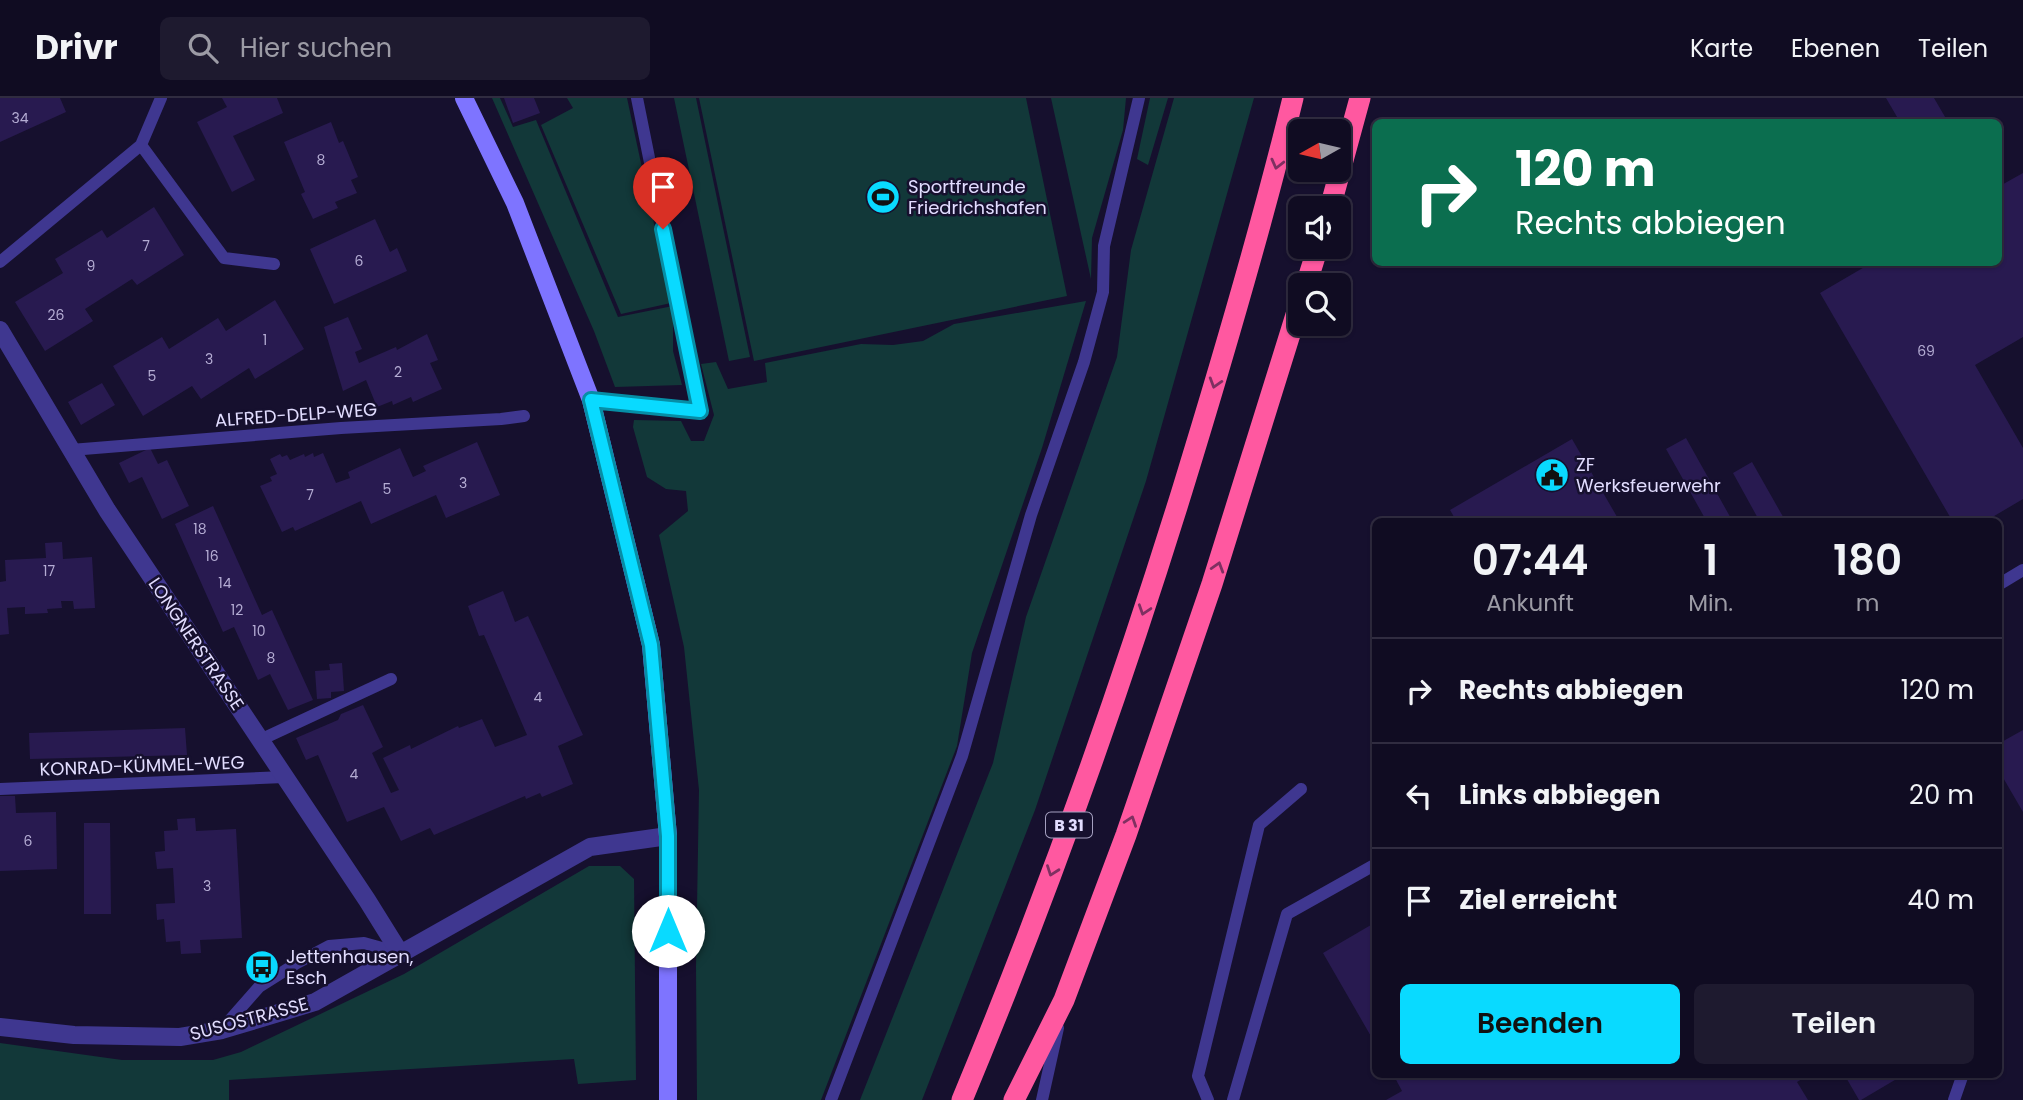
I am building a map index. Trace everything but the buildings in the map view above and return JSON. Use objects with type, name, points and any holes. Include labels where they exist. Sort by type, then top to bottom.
[{"type":"highway","name":"B 31","points":[[962,1100],[1027,937],[1098,745],[1165,545],[1270,194],[1293,98]]},
{"type":"highway","points":[[1351,133],[1360,98]]},
{"type":"highway","points":[[1351,147],[1370,98]]},
{"type":"highway","points":[[1014,1100],[1064,1000],[1126,835],[1181,678],[1289,336]]},
{"type":"street","points":[[464,98],[515,203],[591,400],[651,645],[668,836],[668,1100]]},
{"type":"street","name":"LONGNERSTRASSE","points":[[0,330],[107,510],[400,953]]},
{"type":"street","name":"SUSOSTRASSE","points":[[0,1027],[74,1035],[180,1037],[222,1030],[316,1002],[590,846],[668,836]]},
{"type":"lane","points":[[591,400],[700,411],[637,98]]},
{"type":"lane","points":[[831,1100],[962,756],[1031,515],[1084,362],[1103,292],[1104,246],[1139,98]]},
{"type":"lane","points":[[0,262],[141,145],[160,99]]},
{"type":"lane","points":[[141,145],[224,258],[274,264]]},
{"type":"lane","name":"ALFRED-DELP-WEG","points":[[71,450],[341,428],[501,419],[524,415]]},
{"type":"lane","points":[[2002,583],[2023,570]]},
{"type":"lane","points":[[260,740],[391,679]]},
{"type":"lane","name":"KONRAD-KÜMMEL-WEG","points":[[0,789],[284,777]]},
{"type":"lane","points":[[1208,1100],[1198,1076],[1259,825],[1301,789]]},
{"type":"lane","points":[[1233,1100],[1287,914],[1372,866]]},
{"type":"lane","points":[[222,1030],[259,987],[329,946],[364,943],[400,953]]},
{"type":"lane","points":[[1042,1100],[1064,1000]]},
{"type":"lane","points":[[1954,1100],[1962,1078]]},
{"type":"green space","points":[[492,98],[500,98],[513,127],[536,120],[618,317],[673,306],[673,351],[682,385],[615,387],[594,331]]},
{"type":"green space","points":[[567,98],[627,98],[671,303],[621,314],[541,125],[573,108]]},
{"type":"green space","points":[[674,98],[696,98],[750,357],[729,361]]},
{"type":"green space","name":"Sportfreunde Friedrichshafen","points":[[699,98],[1026,98],[1067,296],[754,361]]},
{"type":"green space","points":[[1051,98],[1126,98],[1123,130],[1092,238],[1091,279]]},
{"type":"green space","points":[[1150,98],[1168,98],[1148,165],[1137,159]]},
{"type":"green space","points":[[1174,98],[1254,98],[1146,481],[1035,810],[922,1100],[860,1100],[993,763],[1026,617],[1117,357],[1131,250]]},
{"type":"green space","points":[[1086,301],[1042,448],[972,653],[957,746],[821,1100],[697,1100],[699,790],[684,647],[659,535],[688,511],[686,491],[666,489],[647,477],[633,427],[634,420],[681,421],[691,441],[704,441],[714,415],[701,364],[716,362],[728,389],[767,382],[765,363],[861,344],[893,345],[923,341],[954,324]]},
{"type":"green space","points":[[589,866],[620,866],[634,879],[636,1080],[578,1084],[574,1059],[229,1080],[229,1100],[0,1100],[0,1043],[122,1060],[213,1060],[241,1052],[404,974]]},
{"type":"place","name":"Sportfreunde Friedrichshafen","points":[[883,197]]},
{"type":"place","name":"ZF Werksfeuerwehr","points":[[1552,475]]},
{"type":"place","name":"Jettenhausen, Esch","points":[[262,967]]},
{"type":"route","points":[[663,229],[700,411],[591,400],[651,645],[668,836],[668,931]]}]
